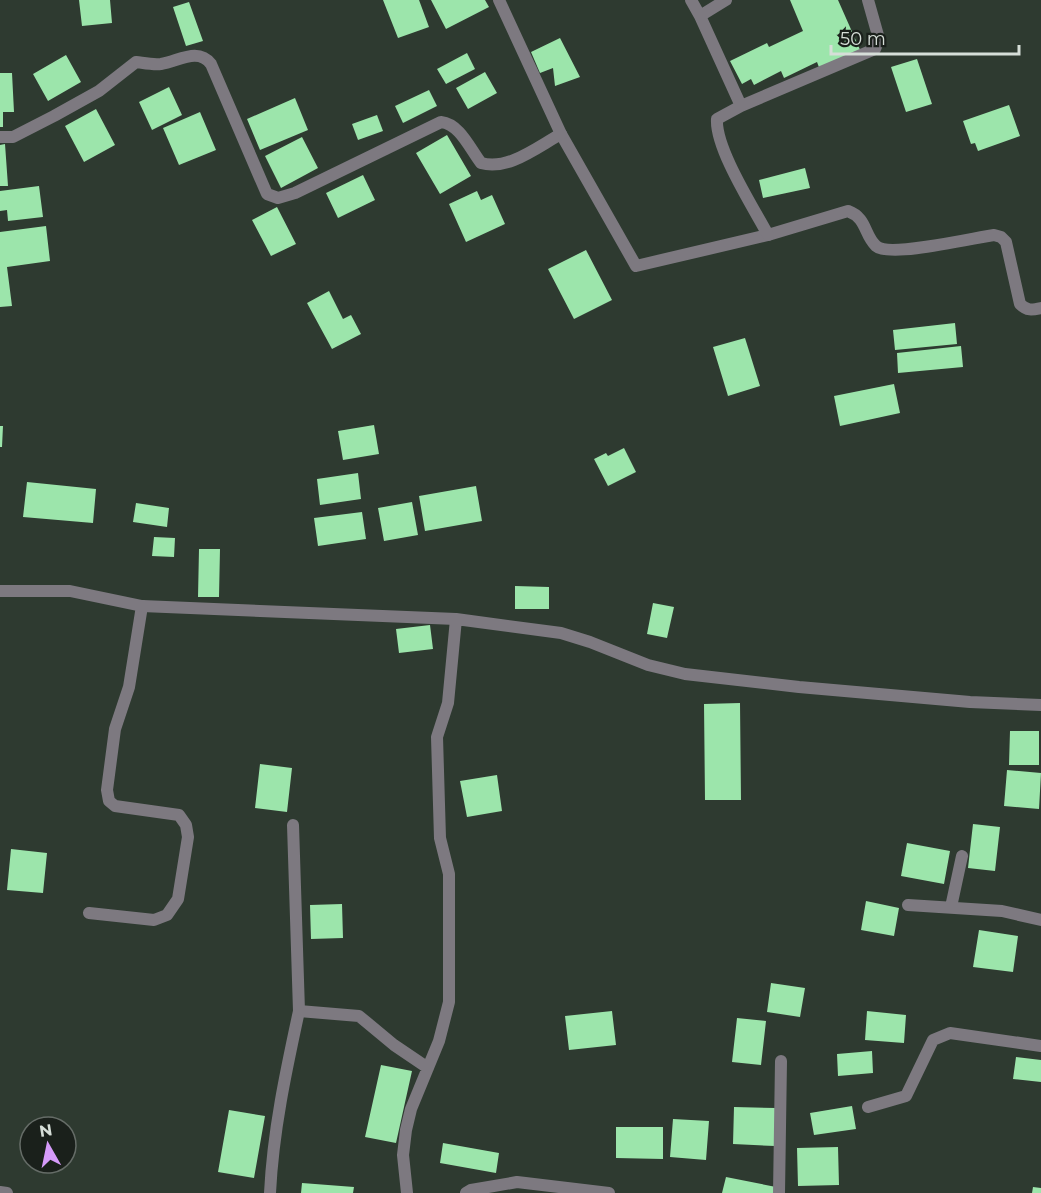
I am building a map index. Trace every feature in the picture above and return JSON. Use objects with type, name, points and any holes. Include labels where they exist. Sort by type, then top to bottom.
[{"type":"street","points":[[499,0],[561,134],[636,266],[768,235],[849,211],[856,214],[876,246],[886,251],[913,249],[994,234],[1000,237],[1006,242],[1020,304],[1025,309],[1041,308]]},
{"type":"street","points":[[691,0],[741,106]]},
{"type":"street","points":[[700,15],[726,0]]},
{"type":"street","points":[[768,235],[722,147],[717,131],[717,119],[741,106],[875,49],[879,39],[868,0]]},
{"type":"street","points":[[0,137],[13,136],[54,116],[99,91],[136,62],[158,65],[197,55],[205,57],[211,64],[267,194],[278,198],[295,193],[441,122],[449,123],[456,128],[481,164],[492,166],[503,165],[561,134]]},
{"type":"street","points":[[0,591],[70,591],[142,606],[456,619],[561,633],[648,665],[685,674],[811,688],[1041,705]]},
{"type":"street","points":[[89,914],[154,920],[167,915],[178,899],[188,837],[186,825],[179,815],[115,806],[109,801],[107,790],[115,729],[129,687],[142,606]]},
{"type":"street","points":[[407,1193],[403,1155],[406,1130],[411,1109],[439,1041],[449,1002],[448,874],[440,838],[437,737],[448,703],[456,619]]},
{"type":"street","points":[[270,1193],[272,1161],[283,1085],[299,1011],[293,825]]},
{"type":"street","points":[[951,906],[962,856]]},
{"type":"street","points":[[908,905],[1002,911],[1041,920]]},
{"type":"street","points":[[299,1011],[359,1016],[394,1045],[428,1068]]},
{"type":"street","points":[[868,1107],[906,1096],[933,1040],[950,1033],[1041,1046]]},
{"type":"street","points":[[779,1193],[781,1061]]},
{"type":"street","points":[[466,1193],[517,1182],[609,1193]]},
{"type":"street","points":[[0,1192],[7,1193]]},
{"type":"building","points":[[79,0],[110,0],[112,23],[82,26]]},
{"type":"building","points":[[383,0],[419,0],[429,27],[398,38]]},
{"type":"building","points":[[431,0],[485,0],[489,7],[446,29]]},
{"type":"building","points":[[790,0],[838,0],[861,52],[820,70],[817,62],[784,78],[781,71],[754,85],[751,79],[742,84],[730,61],[767,43],[769,47],[803,31]]},
{"type":"building","points":[[189,2],[203,41],[186,46],[173,7]]},
{"type":"building","points":[[560,38],[580,77],[555,86],[553,68],[540,73],[531,52]]},
{"type":"building","points":[[467,53],[475,69],[446,84],[437,69]]},
{"type":"building","points":[[66,55],[81,82],[48,101],[33,74]]},
{"type":"building","points":[[917,59],[932,104],[906,112],[891,67]]},
{"type":"building","points":[[485,72],[497,93],[468,109],[456,88]]},
{"type":"building","points":[[0,73],[12,73],[14,112],[3,112],[3,127],[0,127]]},
{"type":"building","points":[[169,87],[182,115],[152,130],[139,102]]},
{"type":"building","points":[[429,90],[437,106],[403,123],[395,106]]},
{"type":"building","points":[[295,98],[308,130],[260,150],[247,119]]},
{"type":"building","points":[[1009,105],[1020,136],[978,151],[975,143],[971,144],[963,121]]},
{"type":"building","points":[[96,109],[115,145],[84,162],[65,126]]},
{"type":"building","points":[[200,112],[216,150],[179,165],[163,128]]},
{"type":"building","points":[[377,115],[383,131],[358,140],[352,124]]},
{"type":"building","points":[[447,135],[471,176],[440,194],[416,153]]},
{"type":"building","points":[[302,137],[318,168],[281,188],[265,156]]},
{"type":"building","points":[[5,144],[8,186],[0,186],[0,145]]},
{"type":"building","points":[[805,168],[810,188],[763,198],[759,180]]},
{"type":"building","points":[[363,175],[375,200],[338,218],[326,193]]},
{"type":"building","points":[[39,186],[43,217],[8,221],[7,210],[0,211],[0,191]]},
{"type":"building","points":[[477,191],[481,200],[492,195],[505,224],[466,242],[449,204]]},
{"type":"building","points":[[277,207],[296,244],[271,256],[252,220]]},
{"type":"building","points":[[46,226],[50,261],[7,267],[12,306],[0,307],[0,232]]},
{"type":"building","points":[[586,250],[612,300],[574,319],[548,269]]},
{"type":"building","points":[[329,291],[343,319],[351,315],[361,334],[332,349],[307,303]]},
{"type":"building","points":[[955,323],[957,344],[895,350],[893,330]]},
{"type":"building","points":[[745,338],[760,386],[728,396],[713,347]]},
{"type":"building","points":[[961,346],[963,367],[898,373],[897,353]]},
{"type":"building","points":[[894,384],[900,413],[840,426],[834,396]]},
{"type":"building","points":[[374,425],[379,454],[343,460],[338,431]]},
{"type":"building","points":[[0,426],[3,426],[2,447],[0,447]]},
{"type":"building","points":[[624,448],[636,472],[608,486],[594,459],[606,453],[608,456]]},
{"type":"building","points":[[358,473],[361,499],[320,505],[317,479]]},
{"type":"building","points":[[27,482],[96,489],[93,523],[23,517]]},
{"type":"building","points":[[476,486],[482,521],[425,531],[419,496]]},
{"type":"building","points":[[412,502],[418,535],[384,541],[378,508]]},
{"type":"building","points":[[136,503],[169,508],[167,527],[133,522]]},
{"type":"building","points":[[362,512],[366,539],[318,546],[314,518]]},
{"type":"building","points":[[154,537],[175,538],[174,557],[152,556]]},
{"type":"building","points":[[199,549],[220,549],[219,597],[198,597]]},
{"type":"building","points":[[515,586],[549,587],[549,609],[515,609]]},
{"type":"building","points":[[653,603],[674,607],[667,638],[647,634]]},
{"type":"building","points":[[430,625],[433,649],[399,653],[396,629]]},
{"type":"building","points":[[740,703],[741,800],[705,800],[704,704]]},
{"type":"building","points":[[1010,731],[1039,731],[1039,765],[1009,765]]},
{"type":"building","points":[[260,764],[292,768],[287,812],[255,808]]},
{"type":"building","points":[[1007,770],[1041,773],[1039,809],[1004,806]]},
{"type":"building","points":[[497,775],[502,811],[467,817],[460,781]]},
{"type":"building","points":[[973,824],[1000,827],[995,871],[968,868]]},
{"type":"building","points":[[907,843],[950,851],[944,884],[901,876]]},
{"type":"building","points":[[11,849],[47,853],[43,893],[7,890]]},
{"type":"building","points":[[866,901],[899,908],[894,936],[861,930]]},
{"type":"building","points":[[342,904],[343,938],[311,939],[310,905]]},
{"type":"building","points":[[979,930],[1018,936],[1013,972],[973,967]]},
{"type":"building","points":[[771,983],[805,988],[800,1017],[767,1012]]},
{"type":"building","points":[[612,1011],[616,1045],[569,1050],[565,1016]]},
{"type":"building","points":[[867,1011],[906,1015],[904,1043],[865,1040]]},
{"type":"building","points":[[737,1018],[766,1021],[761,1065],[732,1062]]},
{"type":"building","points":[[872,1051],[873,1073],[838,1076],[837,1054]]},
{"type":"building","points":[[1016,1057],[1041,1060],[1041,1082],[1013,1079]]},
{"type":"building","points":[[381,1065],[412,1071],[396,1143],[365,1137]]},
{"type":"building","points":[[852,1106],[856,1129],[814,1135],[810,1113]]},
{"type":"building","points":[[734,1107],[776,1108],[775,1146],[733,1144]]},
{"type":"building","points":[[229,1110],[265,1116],[254,1178],[218,1172]]},
{"type":"building","points":[[673,1119],[709,1121],[706,1160],[670,1157]]},
{"type":"building","points":[[616,1127],[663,1127],[663,1159],[616,1158]]},
{"type":"building","points":[[443,1143],[499,1153],[496,1173],[440,1163]]},
{"type":"building","points":[[838,1147],[839,1185],[798,1186],[797,1148]]},
{"type":"building","points":[[726,1177],[776,1187],[774,1193],[722,1193]]},
{"type":"building","points":[[302,1183],[354,1187],[353,1193],[301,1193]]},
{"type":"building","points":[[1033,1187],[1041,1188],[1041,1193],[1032,1193]]}]
